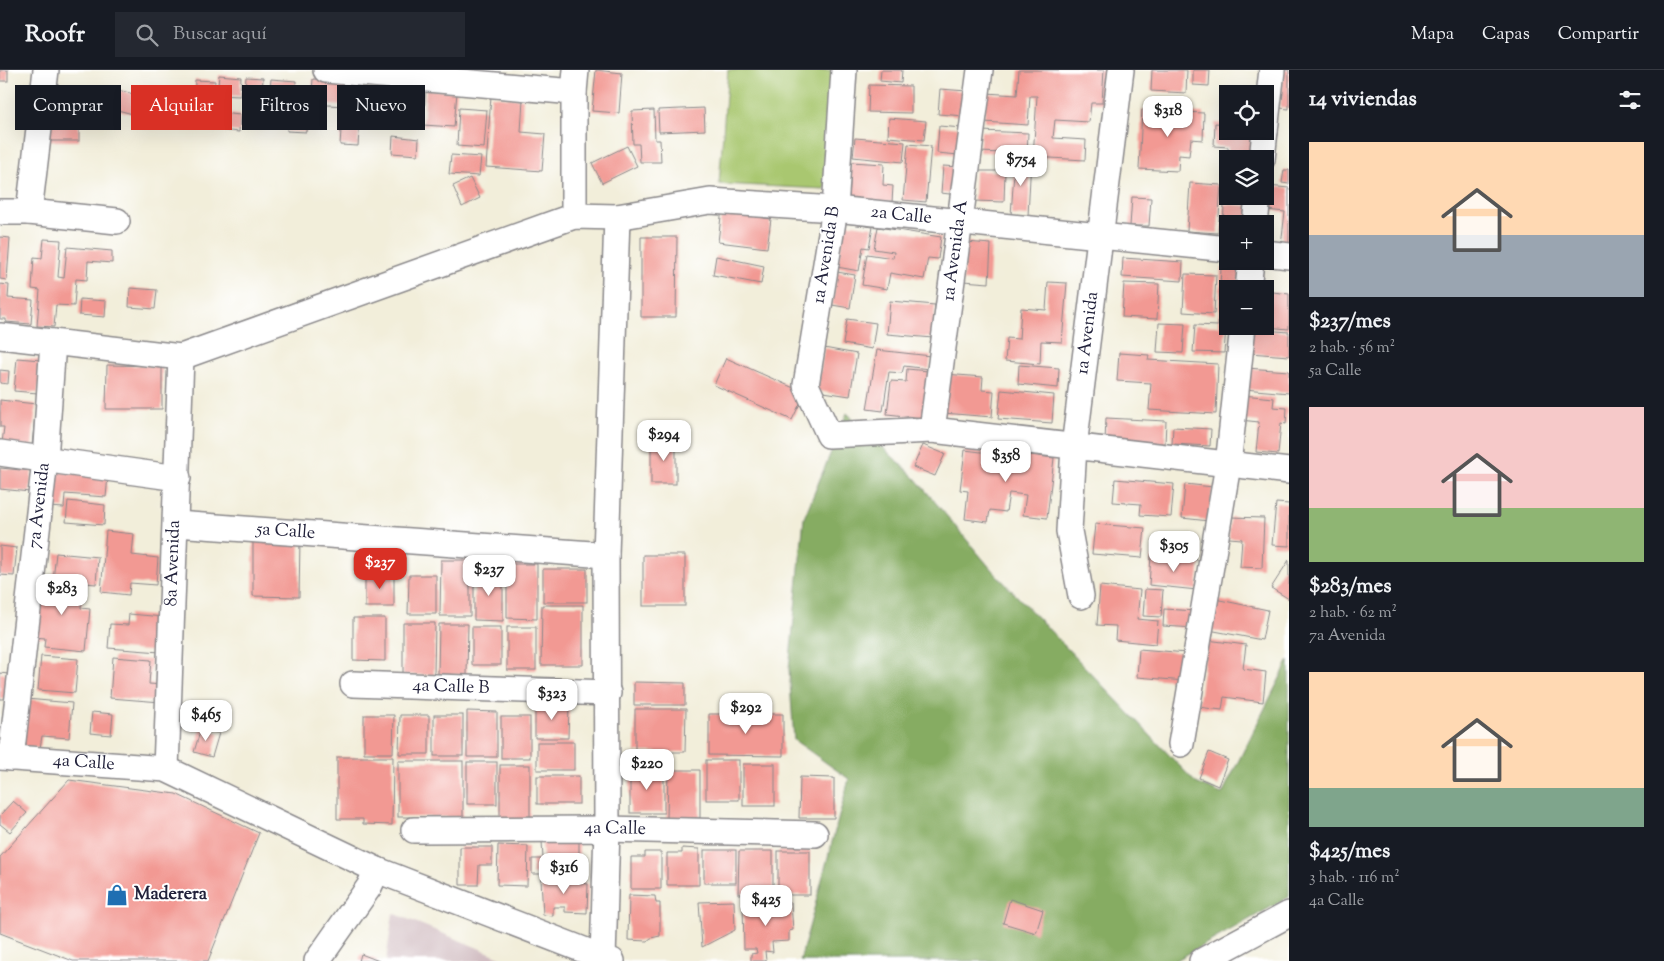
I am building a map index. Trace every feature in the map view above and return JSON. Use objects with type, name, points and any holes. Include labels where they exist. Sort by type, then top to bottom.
[{"type":"street","points":[[29,212],[46,70]]},
{"type":"street","points":[[0,336],[181,357],[574,216],[575,81],[326,70]]},
{"type":"street","name":"1a Avenida B","points":[[844,70],[835,209],[806,385],[829,435],[932,430]]},
{"type":"street","name":"1a Avenida A","points":[[932,430],[980,70]]},
{"type":"street","name":"1a Avenida","points":[[1081,596],[1069,531],[1074,447],[1121,70]]},
{"type":"street","points":[[1270,85],[1272,70]]},
{"type":"street","name":"2a Calle","points":[[574,216],[617,217],[710,201],[835,209],[1219,248]]},
{"type":"street","points":[[0,212],[29,212],[117,221]]},
{"type":"street","points":[[166,769],[378,870],[607,959],[608,693],[606,555],[617,217]]},
{"type":"street","points":[[1274,254],[1289,256]]},
{"type":"street","points":[[1181,744],[1228,465],[1242,335]]},
{"type":"street","name":"7a Avenida","points":[[6,757],[45,460],[53,342]]},
{"type":"street","name":"8a Avenida","points":[[166,769],[181,357]]},
{"type":"street","points":[[932,430],[1289,471]]},
{"type":"street","points":[[0,453],[178,478]]},
{"type":"street","name":"5a Calle","points":[[176,524],[606,555]]},
{"type":"street","name":"4a Calle B","points":[[354,684],[608,693]]},
{"type":"street","name":"4a Calle","points":[[6,757],[166,769]]},
{"type":"street","name":"4a Calle","points":[[414,830],[607,829],[815,834]]},
{"type":"street","points":[[317,961],[370,887],[378,870]]},
{"type":"street","points":[[1202,961],[1289,914]]},
{"type":"shaded area","points":[[393,913],[510,961],[386,961]]},
{"type":"green space","points":[[728,70],[833,70],[825,189],[719,184]]},
{"type":"green space","points":[[847,413],[915,478],[992,570],[1196,783],[1222,794],[1289,660],[1289,897],[1175,961],[800,961],[849,779],[794,740],[789,669],[804,518]]},
{"type":"building","points":[[0,70],[8,70],[8,81],[0,81]]},
{"type":"building","points":[[596,70],[622,73],[619,113],[592,111]]},
{"type":"building","points":[[881,70],[902,70],[901,83],[880,81]]},
{"type":"building","points":[[1019,70],[1104,70],[1102,103],[1091,103],[1089,122],[1055,120],[1053,138],[1086,140],[1085,160],[1033,157],[1037,96],[1030,96],[1028,125],[984,122],[986,93],[1017,95]]},
{"type":"building","points":[[1152,70],[1187,70],[1186,93],[1151,91]]},
{"type":"building","points":[[1193,70],[1210,70],[1209,86],[1193,85]]},
{"type":"building","points":[[1284,70],[1289,70],[1289,109],[1280,108]]},
{"type":"building","points":[[219,75],[241,77],[240,96],[232,96],[232,85],[218,85]]},
{"type":"building","points":[[246,77],[263,78],[263,85],[245,85]]},
{"type":"building","points":[[271,79],[296,81],[296,85],[270,85]]},
{"type":"building","points":[[313,79],[346,81],[346,85],[337,85],[337,106],[327,105],[327,85],[313,85]]},
{"type":"building","points":[[195,80],[215,81],[215,85],[195,85]]},
{"type":"building","points":[[869,85],[911,86],[911,113],[868,112]]},
{"type":"building","points":[[426,89],[457,92],[454,127],[425,125]]},
{"type":"building","points":[[940,89],[967,91],[965,116],[938,114]]},
{"type":"building","points":[[121,91],[131,93],[131,114],[121,111]]},
{"type":"building","points":[[491,96],[523,99],[521,132],[545,134],[542,171],[486,167]]},
{"type":"building","points":[[459,108],[487,110],[484,148],[457,146]]},
{"type":"building","points":[[704,108],[705,130],[659,132],[658,110]]},
{"type":"building","points":[[654,110],[655,140],[660,140],[661,162],[640,162],[639,144],[633,144],[632,111]]},
{"type":"building","points":[[1142,110],[1204,113],[1203,140],[1191,139],[1189,156],[1179,155],[1178,171],[1139,169]]},
{"type":"building","points":[[232,114],[240,115],[239,132],[219,130],[232,130]]},
{"type":"building","points":[[889,118],[926,121],[924,140],[888,137]]},
{"type":"building","points":[[1215,123],[1219,123],[1219,140],[1253,140],[1253,150],[1228,150],[1228,147],[1214,146]]},
{"type":"building","points":[[939,126],[962,128],[959,155],[937,153]]},
{"type":"building","points":[[46,130],[79,130],[79,141],[46,141]]},
{"type":"building","points":[[287,130],[306,130],[306,132]]},
{"type":"building","points":[[341,130],[359,130],[358,146],[340,145]]},
{"type":"building","points":[[981,131],[1028,133],[1027,154],[979,152]]},
{"type":"building","points":[[393,136],[419,139],[418,155],[392,153]]},
{"type":"building","points":[[855,138],[905,142],[903,162],[853,157]]},
{"type":"building","points":[[908,144],[931,146],[926,202],[903,200]]},
{"type":"building","points":[[627,146],[637,166],[602,183],[592,163]]},
{"type":"building","points":[[451,155],[481,157],[479,176],[449,174]]},
{"type":"building","points":[[1015,158],[1031,159],[1028,216],[1011,215]]},
{"type":"building","points":[[851,162],[884,164],[883,185],[893,186],[892,202],[849,200]]},
{"type":"building","points":[[943,166],[960,167],[958,195],[941,193]]},
{"type":"building","points":[[1284,170],[1289,170],[1289,184],[1282,183]]},
{"type":"building","points":[[975,171],[1005,171],[1004,202],[974,201]]},
{"type":"building","points":[[470,178],[480,198],[462,207],[453,186]]},
{"type":"building","points":[[1190,183],[1219,185],[1218,233],[1187,231]]},
{"type":"building","points":[[1274,187],[1289,188],[1289,246],[1281,245],[1285,212],[1266,210],[1266,205],[1274,205]]},
{"type":"building","points":[[1132,197],[1151,198],[1149,226],[1130,226]]},
{"type":"building","points":[[1224,205],[1250,206],[1250,215],[1224,215]]},
{"type":"building","points":[[722,208],[745,215],[771,219],[767,248],[718,242]]},
{"type":"building","points":[[845,223],[873,227],[869,248],[863,247],[859,271],[837,267]]},
{"type":"building","points":[[878,227],[941,237],[938,259],[928,258],[924,279],[890,273],[887,289],[862,285],[867,254],[893,258],[894,252],[874,249]]},
{"type":"building","points":[[0,237],[10,238],[7,280],[0,279]]},
{"type":"building","points":[[641,237],[677,237],[676,317],[641,317]]},
{"type":"building","points":[[44,239],[61,240],[58,277],[64,278],[67,247],[112,251],[112,263],[88,261],[87,280],[76,279],[74,306],[56,305],[54,327],[37,326],[40,290],[32,289],[34,257],[42,258]]},
{"type":"building","points":[[966,242],[991,244],[989,283],[963,281]]},
{"type":"building","points":[[716,256],[764,266],[761,284],[713,275]]},
{"type":"building","points":[[1123,258],[1183,262],[1182,281],[1122,277]]},
{"type":"building","points":[[1221,270],[1240,270],[1239,280],[1220,280]]},
{"type":"building","points":[[837,272],[855,275],[850,308],[832,305]]},
{"type":"building","points":[[1185,274],[1216,275],[1214,314],[1183,312]]},
{"type":"building","points":[[1048,282],[1067,283],[1062,342],[1041,341],[1040,364],[1005,361],[1007,338],[1019,339],[1021,308],[1046,310]]},
{"type":"building","points":[[1124,283],[1159,284],[1157,319],[1122,317]]},
{"type":"building","points":[[0,284],[9,285],[8,298],[33,300],[31,324],[6,322],[6,319],[0,319]]},
{"type":"building","points":[[130,288],[157,290],[155,309],[129,307]]},
{"type":"building","points":[[1274,292],[1289,294],[1289,329],[1274,328]]},
{"type":"building","points":[[80,299],[106,301],[105,317],[79,315]]},
{"type":"building","points":[[890,301],[935,305],[933,338],[887,334]]},
{"type":"building","points":[[1219,307],[1219,335],[1225,335],[1224,353],[1193,352],[1195,325],[1218,326]]},
{"type":"building","points":[[847,319],[876,323],[872,349],[843,344]]},
{"type":"building","points":[[1159,323],[1185,324],[1183,353],[1157,352]]},
{"type":"building","points":[[1274,331],[1289,332],[1289,356],[1249,353],[1250,335],[1274,335]]},
{"type":"building","points":[[824,348],[857,354],[850,396],[817,391]]},
{"type":"building","points":[[877,350],[931,356],[929,369],[904,366],[902,373],[889,372],[883,411],[867,409]]},
{"type":"building","points":[[1119,353],[1149,355],[1148,360],[1218,364],[1216,414],[1149,410],[1151,383],[1117,381]]},
{"type":"building","points":[[17,358],[41,360],[38,393],[14,391]]},
{"type":"building","points":[[726,358],[805,393],[792,420],[714,385]]},
{"type":"building","points":[[107,365],[162,366],[162,409],[106,409]]},
{"type":"building","points":[[1019,365],[1059,368],[1058,388],[1018,384]]},
{"type":"building","points":[[1246,368],[1289,371],[1289,393],[1244,389]]},
{"type":"building","points":[[907,369],[929,371],[924,418],[887,414],[891,381],[906,382]]},
{"type":"building","points":[[0,370],[9,371],[8,384],[0,383]]},
{"type":"building","points":[[945,374],[983,377],[982,390],[994,391],[992,417],[943,413]]},
{"type":"building","points":[[1001,390],[1054,395],[1052,423],[998,419]]},
{"type":"building","points":[[1242,395],[1274,398],[1273,407],[1287,408],[1286,424],[1281,423],[1278,454],[1256,452],[1259,422],[1240,420]]},
{"type":"building","points":[[0,400],[36,404],[32,446],[2,443],[4,427],[0,427]]},
{"type":"building","points":[[1106,418],[1166,421],[1165,444],[1105,442]]},
{"type":"building","points":[[1173,427],[1211,429],[1210,446],[1172,444]]},
{"type":"building","points":[[651,440],[676,440],[676,484],[651,484]]},
{"type":"building","points":[[923,445],[945,454],[935,476],[913,467]]},
{"type":"building","points":[[965,450],[997,454],[997,451],[1054,458],[1047,518],[1023,515],[1026,495],[1009,493],[1006,512],[990,510],[988,522],[965,519],[968,491],[960,490]]},
{"type":"building","points":[[0,468],[32,471],[30,492],[0,489]]},
{"type":"building","points":[[51,471],[108,476],[106,497],[65,494],[64,508],[48,507]]},
{"type":"building","points":[[1115,479],[1174,484],[1171,517],[1140,515],[1141,504],[1113,502]]},
{"type":"building","points":[[1185,484],[1213,487],[1209,521],[1182,518]]},
{"type":"building","points":[[68,501],[105,505],[104,525],[66,522]]},
{"type":"building","points":[[1276,503],[1289,504],[1289,546],[1272,545]]},
{"type":"building","points":[[1230,517],[1264,518],[1262,568],[1240,567],[1242,539],[1229,538]]},
{"type":"building","points":[[1095,524],[1145,528],[1142,558],[1092,554]]},
{"type":"building","points":[[106,531],[134,534],[132,555],[158,558],[156,585],[130,583],[129,595],[101,592]]},
{"type":"building","points":[[253,540],[300,540],[299,597],[253,596]]},
{"type":"building","points":[[0,546],[17,548],[14,576],[0,575]]},
{"type":"building","points":[[56,553],[98,557],[96,584],[53,580]]},
{"type":"building","points":[[643,555],[685,555],[685,606],[643,606]]},
{"type":"building","points":[[1151,556],[1200,560],[1197,590],[1149,585]]},
{"type":"building","points":[[441,560],[470,560],[470,616],[440,616]]},
{"type":"building","points":[[1289,560],[1289,599],[1271,588]]},
{"type":"building","points":[[507,564],[537,564],[537,619],[507,618]]},
{"type":"building","points":[[543,569],[587,569],[587,602],[543,602]]},
{"type":"building","points":[[365,573],[394,573],[394,607],[365,607]]},
{"type":"building","points":[[474,574],[503,574],[503,621],[474,620]]},
{"type":"building","points":[[409,575],[436,575],[436,614],[408,614]]},
{"type":"building","points":[[39,581],[83,585],[81,608],[90,609],[86,651],[44,647],[45,638],[34,637]]},
{"type":"building","points":[[1100,586],[1140,590],[1137,619],[1158,621],[1156,644],[1115,640],[1116,626],[1097,625]]},
{"type":"building","points":[[1145,589],[1163,590],[1161,617],[1143,616]]},
{"type":"building","points":[[1215,599],[1268,610],[1262,640],[1209,630]]},
{"type":"building","points":[[542,605],[583,605],[583,665],[541,665]]},
{"type":"building","points":[[1164,609],[1196,611],[1195,628],[1163,626]]},
{"type":"building","points":[[129,614],[164,617],[160,652],[108,648],[110,624],[128,625]]},
{"type":"building","points":[[353,618],[385,618],[385,661],[353,660]]},
{"type":"building","points":[[403,623],[435,623],[434,675],[403,675]]},
{"type":"building","points":[[439,624],[468,624],[467,675],[438,674]]},
{"type":"building","points":[[472,627],[501,627],[501,665],[472,665]]},
{"type":"building","points":[[507,627],[536,627],[536,670],[507,670]]},
{"type":"building","points":[[1207,640],[1246,645],[1243,669],[1266,672],[1263,702],[1224,697],[1222,710],[1198,707]]},
{"type":"building","points":[[1139,649],[1187,653],[1185,681],[1137,677]]},
{"type":"building","points":[[41,656],[78,659],[75,693],[38,690]]},
{"type":"building","points":[[113,657],[151,660],[149,684],[163,685],[161,702],[110,698]]},
{"type":"building","points":[[0,673],[8,674],[6,699],[0,699]]},
{"type":"building","points":[[634,682],[685,683],[685,705],[634,705]]},
{"type":"building","points":[[26,699],[72,703],[69,738],[42,736],[40,748],[21,747]]},
{"type":"building","points":[[535,705],[569,705],[568,738],[535,738]]},
{"type":"building","points":[[635,709],[686,709],[685,752],[635,752]]},
{"type":"building","points":[[467,711],[497,712],[497,757],[467,757]]},
{"type":"building","points":[[92,712],[113,714],[111,735],[90,733]]},
{"type":"building","points":[[709,714],[783,714],[783,756],[709,755]]},
{"type":"building","points":[[364,715],[394,715],[393,753],[364,753]]},
{"type":"building","points":[[400,715],[429,715],[429,754],[399,754]]},
{"type":"building","points":[[434,715],[463,715],[463,756],[434,756]]},
{"type":"building","points":[[501,717],[530,717],[530,758],[501,758]]},
{"type":"building","points":[[201,728],[219,733],[212,757],[194,752]]},
{"type":"building","points":[[537,742],[574,742],[574,770],[537,770]]},
{"type":"building","points":[[1209,752],[1228,760],[1218,786],[1199,778]]},
{"type":"building","points":[[337,757],[393,757],[392,825],[363,824],[363,819],[337,819]]},
{"type":"building","points":[[706,760],[739,760],[739,800],[706,800]]},
{"type":"building","points":[[398,761],[463,761],[463,817],[398,817]]},
{"type":"building","points":[[467,762],[497,762],[497,804],[467,804]]},
{"type":"building","points":[[743,764],[775,764],[775,806],[743,806]]},
{"type":"building","points":[[500,765],[530,765],[530,820],[500,820]]},
{"type":"building","points":[[630,769],[664,769],[664,813],[630,813]]},
{"type":"building","points":[[668,770],[700,770],[700,818],[667,818]]},
{"type":"building","points":[[537,776],[579,776],[579,804],[537,804]]},
{"type":"building","points":[[800,777],[834,778],[834,818],[799,818]]},
{"type":"building","name":"Maderera","points":[[69,780],[176,794],[259,833],[208,961],[73,961],[0,933],[0,857]]},
{"type":"building","points":[[13,801],[27,813],[10,832],[0,824],[0,815]]},
{"type":"building","points":[[542,841],[579,841],[579,861],[571,862],[571,874],[532,874],[532,859],[543,859]]},
{"type":"building","points":[[498,845],[528,846],[527,886],[497,885]]},
{"type":"building","points":[[460,847],[492,847],[492,865],[479,865],[478,885],[460,885]]},
{"type":"building","points":[[682,848],[699,849],[699,885],[667,885],[667,853],[682,853]]},
{"type":"building","points":[[704,850],[736,850],[736,883],[704,883]]},
{"type":"building","points":[[739,851],[773,851],[773,894],[738,894]]},
{"type":"building","points":[[778,851],[810,851],[810,895],[778,895]]},
{"type":"building","points":[[645,852],[661,852],[661,889],[631,889],[631,857],[645,857]]},
{"type":"building","points":[[575,877],[576,882],[588,884],[587,913],[565,912],[565,907],[553,907],[553,916],[543,915],[541,879]]},
{"type":"building","points":[[629,895],[655,896],[656,903],[660,903],[660,936],[647,941],[628,940]]},
{"type":"building","points":[[1010,899],[1043,910],[1036,933],[1003,923]]},
{"type":"building","points":[[734,901],[735,930],[702,947],[699,902]]},
{"type":"building","points":[[791,903],[793,930],[789,931],[789,941],[772,942],[773,952],[765,951],[766,961],[751,961],[751,954],[757,953],[756,949],[744,949],[743,904]]},
{"type":"building","points":[[361,954],[379,961],[359,961]]},
{"type":"place","name":"Maderera","points":[[117,895]]}]
